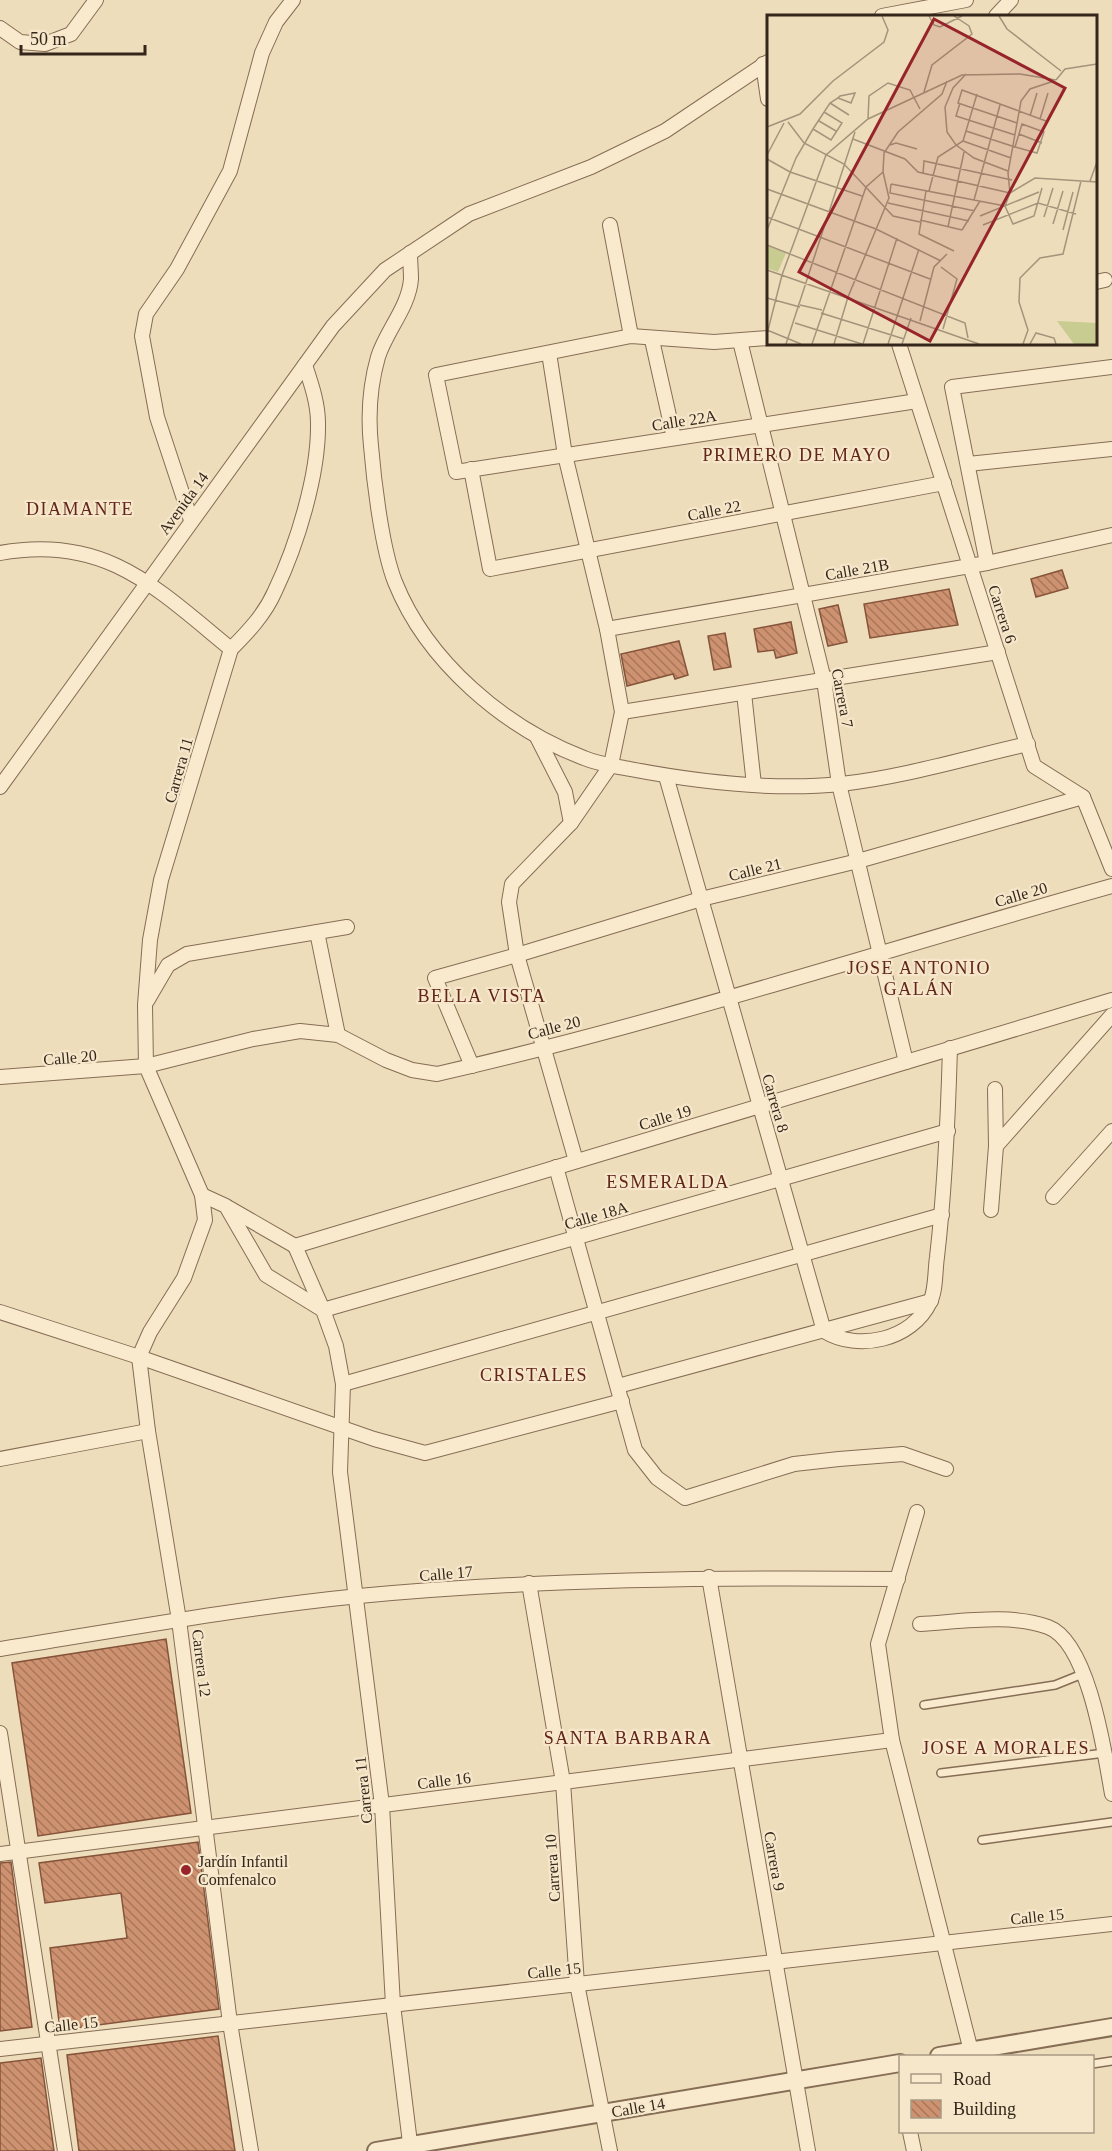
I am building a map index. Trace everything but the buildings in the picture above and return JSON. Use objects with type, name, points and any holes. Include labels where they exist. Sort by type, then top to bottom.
[{"type":"street","points":[[0,28],[20,42],[45,44],[71,34],[96,0]]},
{"type":"street","points":[[191,520],[157,417],[142,336],[146,314],[177,269],[230,171],[262,53],[276,22],[293,0]]},
{"type":"street","points":[[887,15],[966,0]]},
{"type":"street","points":[[997,15],[1011,0]]},
{"type":"street","points":[[766,63],[767,81]]},
{"type":"street","name":"Avenida 14","points":[[0,787],[333,326],[385,270],[468,214],[591,166],[665,131],[766,63]]},
{"type":"street","points":[[610,225],[631,336]]},
{"type":"street","points":[[410,253],[411,281],[402,307],[379,354],[371,388],[370,444],[394,580],[422,630],[444,658],[487,702],[537,737],[587,760],[666,776],[754,785],[839,784],[886,777],[1028,744]]},
{"type":"street","points":[[576,1161],[517,956],[509,902],[512,884],[571,823],[611,765],[622,712],[607,629],[586,550],[565,455],[549,353],[631,336],[652,340],[740,341],[767,338]]},
{"type":"street","points":[[652,340],[674,438]]},
{"type":"street","name":"Carrera 7","points":[[740,341],[824,680],[839,784],[906,1062]]},
{"type":"street","name":"Carrera 6","points":[[899,345],[1034,766],[1083,797]]},
{"type":"street","name":"Calle 22A","points":[[549,353],[436,375],[456,472],[917,401]]},
{"type":"street","name":"Carrera 11","points":[[202,1195],[146,1066],[145,1005],[150,940],[161,880],[231,649],[254,626],[275,592],[301,520],[314,472],[318,422],[305,365]]},
{"type":"street","points":[[987,563],[952,387],[1112,367]]},
{"type":"street","points":[[968,464],[1112,449]]},
{"type":"street","name":"Calle 22","points":[[471,469],[490,569],[944,483]]},
{"type":"street","name":"Calle 21B","points":[[607,629],[987,563],[1112,536]]},
{"type":"street","points":[[0,553],[34,547],[94,555],[148,581],[231,649]]},
{"type":"street","points":[[622,712],[998,652]]},
{"type":"street","points":[[744,693],[754,785]]},
{"type":"street","points":[[537,737],[565,792],[571,823]]},
{"type":"street","name":"Carrera 8","points":[[666,776],[824,1331]]},
{"type":"street","points":[[1083,797],[1112,869]]},
{"type":"street","name":"Calle 21","points":[[471,1066],[435,978],[517,956],[701,899],[858,861],[1083,797]]},
{"type":"street","name":"Calle 20","points":[[0,1077],[146,1066],[300,1031],[338,1035],[360,1048],[412,1070],[437,1074],[729,999],[879,951],[1112,886]]},
{"type":"street","points":[[145,1005],[168,966],[187,954],[347,927]]},
{"type":"street","points":[[317,932],[338,1035]]},
{"type":"street","name":"Calle 19","points":[[295,1246],[1112,1000]]},
{"type":"street","points":[[996,1146],[1112,1015]]},
{"type":"street","points":[[824,1331],[836,1339],[850,1342],[875,1341],[902,1331],[919,1318],[931,1301],[942,1215],[948,1131],[950,1048]]},
{"type":"street","points":[[991,1210],[996,1146],[994,1089]]},
{"type":"street","name":"Calle 18A","points":[[323,1310],[948,1131]]},
{"type":"street","points":[[1053,1197],[1112,1131]]},
{"type":"street","points":[[556,1167],[635,1450],[657,1478],[685,1498],[794,1464],[903,1454],[946,1469]]},
{"type":"street","points":[[202,1195],[226,1206],[295,1246],[323,1310]]},
{"type":"street","points":[[139,1356],[150,1332],[184,1278],[196,1249],[205,1220],[202,1195]]},
{"type":"street","points":[[226,1206],[267,1275],[323,1310]]},
{"type":"street","points":[[343,1384],[942,1215]]},
{"type":"street","points":[[618,1386],[931,1301]]},
{"type":"street","name":"Carrera 11","points":[[323,1310],[336,1346],[343,1384],[340,1472],[382,1805],[393,2005],[410,2148]]},
{"type":"street","points":[[0,1312],[139,1356],[425,1453],[622,1401]]},
{"type":"street","name":"Carrera 12","points":[[139,1356],[148,1431],[179,1620],[207,1827],[230,2024],[251,2151]]},
{"type":"street","points":[[0,1459],[148,1431]]},
{"type":"street","points":[[917,1512],[878,1644],[892,1740],[971,2051]]},
{"type":"street","name":"Calle 17","points":[[0,1649],[179,1620],[357,1597],[529,1583],[709,1577],[898,1579]]},
{"type":"street","name":"Carrera 9","points":[[709,1577],[808,2151]]},
{"type":"street","name":"Carrera 10","points":[[529,1583],[563,1782],[577,1984],[610,2151]]},
{"type":"street","points":[[920,1624],[1019,1620],[1050,1627],[1070,1646],[1085,1672],[1105,1753],[1112,1794]]},
{"type":"street","points":[[0,1733],[20,1851],[46,2043],[65,2151]]},
{"type":"street","name":"Calle 16","points":[[0,1854],[892,1740]]},
{"type":"street","name":"Calle 15","points":[[0,2049],[1112,1924]]},
{"type":"street","points":[[945,2055],[1019,2047],[1112,2027]]},
{"type":"street","name":"Calle 14","points":[[376,2151],[410,2148],[796,2080],[899,2068]]},
{"type":"street","points":[[910,2133],[914,2151]]},
{"type":"lane","points":[[924,1705],[1055,1685],[1085,1672]]},
{"type":"lane","points":[[941,1773],[1105,1753]]},
{"type":"lane","points":[[982,1840],[1112,1822]]},
{"type":"lane","points":[[1094,2064],[1112,2061]]},
{"type":"place","name":"Jardín Infantil Comfenalco","points":[[186,1870]]},
{"type":"district","name":"PRIMERO DE MAYO","points":[[797,455]]},
{"type":"district","name":"DIAMANTE","points":[[80,509]]},
{"type":"district","name":"JOSE ANTONIO GALÁN","points":[[919,978]]},
{"type":"district","name":"BELLA VISTA","points":[[482,996]]},
{"type":"district","name":"ESMERALDA","points":[[668,1182]]},
{"type":"district","name":"CRISTALES","points":[[534,1375]]},
{"type":"district","name":"SANTA BARBARA","points":[[628,1738]]},
{"type":"district","name":"JOSE A MORALES","points":[[1006,1748]]}]
